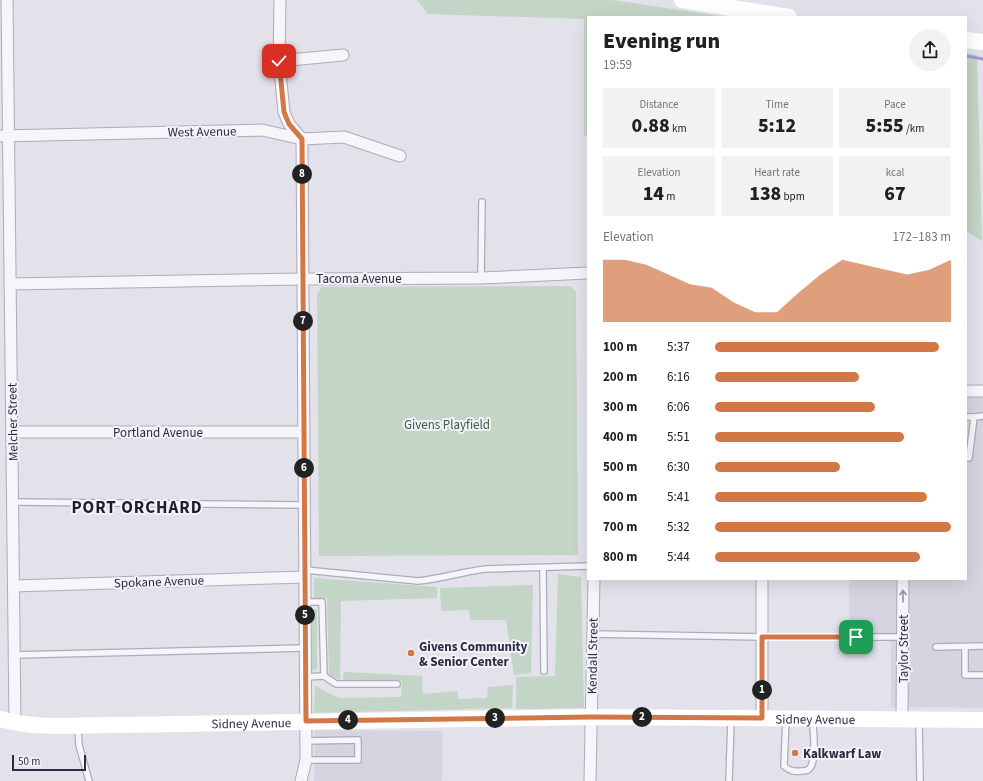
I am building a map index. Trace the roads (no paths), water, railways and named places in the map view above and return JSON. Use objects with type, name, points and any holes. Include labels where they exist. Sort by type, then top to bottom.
[{"type":"main road","points":[[682,0],[782,16]]},
{"type":"main road","points":[[967,40],[983,42]]},
{"type":"main road","name":"Sidney Avenue","points":[[0,719],[15,724],[36,726],[591,717],[983,720]]},
{"type":"street","name":"Melcher Street","points":[[7,0],[4,135],[10,284],[15,724]]},
{"type":"street","points":[[280,0],[279,61],[284,112],[289,124],[302,139],[306,760],[301,781]]},
{"type":"street","points":[[279,61],[343,55]]},
{"type":"street","name":"West Avenue","points":[[4,135],[262,130],[302,139],[344,137],[400,156]]},
{"type":"street","name":"Tacoma Avenue","points":[[10,284],[303,279],[482,278],[587,273]]},
{"type":"street","points":[[967,390],[983,390]]},
{"type":"street","name":"Portland Avenue","points":[[12,432],[304,432]]},
{"type":"street","name":"Spokane Avenue","points":[[14,586],[305,574]]},
{"type":"street","name":"Kendall Street","points":[[590,781],[594,580]]},
{"type":"street","points":[[762,580],[762,718]]},
{"type":"street","name":"Taylor Street","points":[[902,719],[903,580]]},
{"type":"lane","points":[[482,202],[482,278]]},
{"type":"lane","points":[[967,417],[983,416]]},
{"type":"lane","points":[[967,458],[969,458],[969,435],[974,417]]},
{"type":"lane","points":[[12,502],[304,504]]},
{"type":"lane","points":[[305,574],[418,581],[485,569],[587,566]]},
{"type":"lane","points":[[543,568],[544,671]]},
{"type":"lane","points":[[305,602],[322,602],[324,676]]},
{"type":"lane","points":[[593,634],[762,637],[902,637]]},
{"type":"lane","points":[[965,646],[965,675],[983,675]]},
{"type":"lane","points":[[936,647],[983,646]]},
{"type":"lane","points":[[14,655],[305,648]]},
{"type":"lane","points":[[306,676],[324,676],[336,684],[397,684]]},
{"type":"lane","points":[[729,781],[731,718]]},
{"type":"lane","points":[[786,718],[784,766],[789,770],[796,772],[807,771],[813,761],[813,718]]},
{"type":"lane","points":[[919,719],[920,781]]},
{"type":"lane","points":[[78,726],[79,745],[89,781]]},
{"type":"lane","points":[[306,741],[358,740],[358,760],[306,760]]},
{"type":"waterway","points":[[967,56],[983,59]]},
{"type":"place","name":"Givens Community & Senior Center","points":[[411,653]]},
{"type":"place","name":"Kalkwarf Law","points":[[795,753]]},
{"type":"district","name":"PORT ORCHARD","points":[[137,507]]},
{"type":"park label","name":"Givens Playfield","points":[[447,424]]}]
